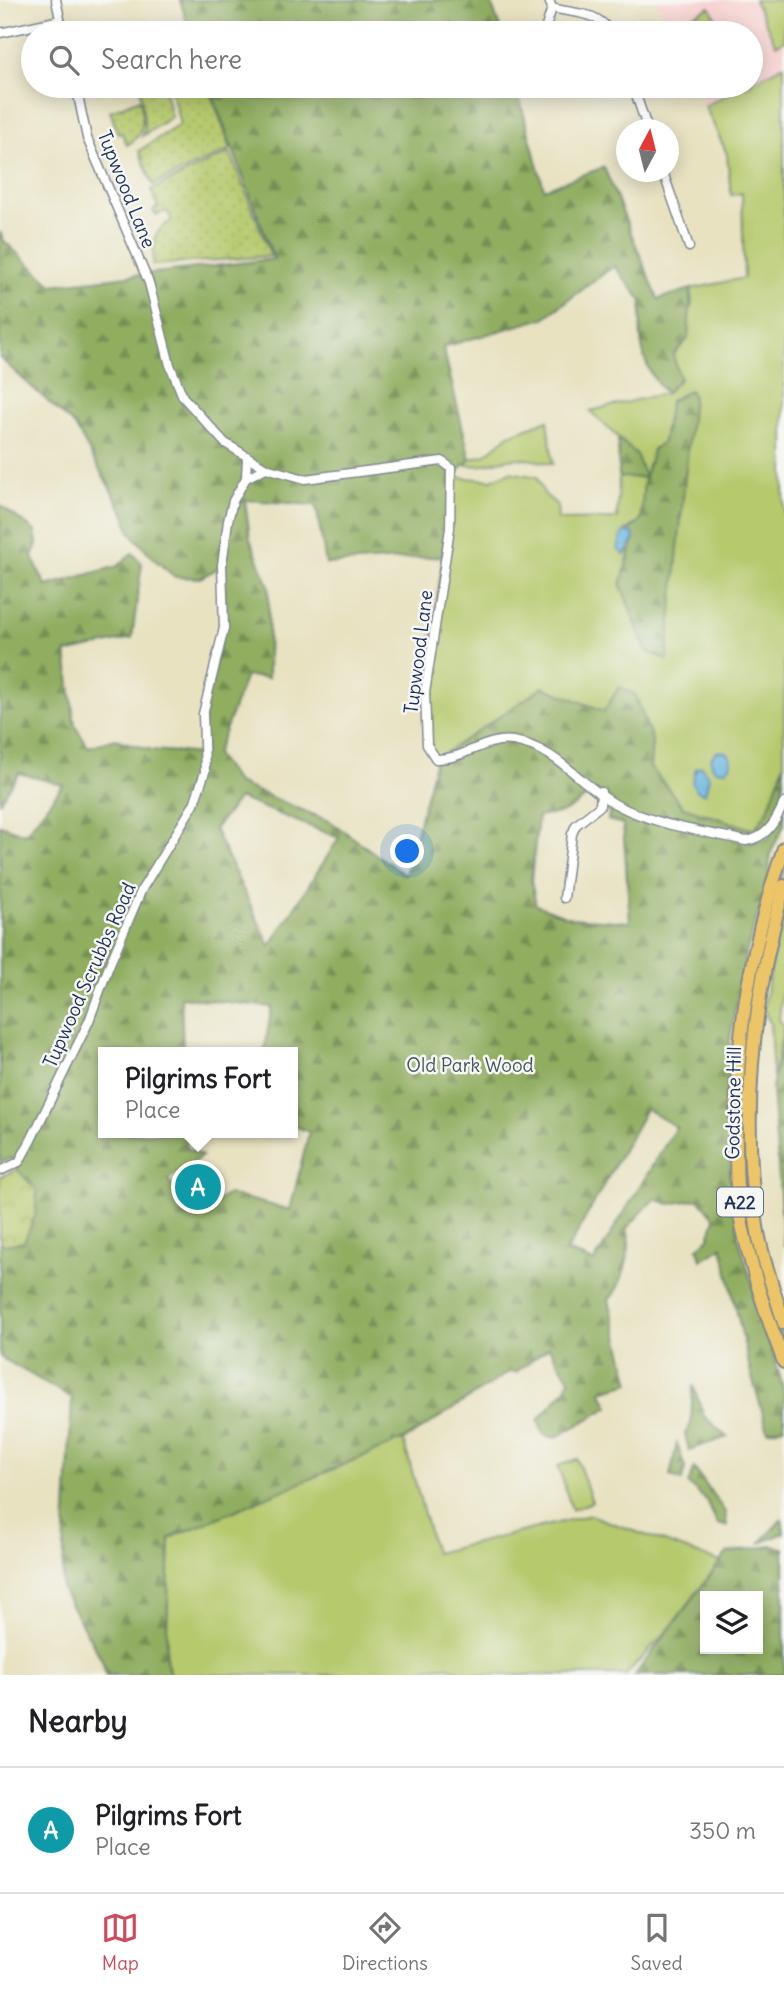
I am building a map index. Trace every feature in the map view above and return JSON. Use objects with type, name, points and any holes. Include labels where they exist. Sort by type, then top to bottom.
[{"type":"highway","name":"Godstone Hill","points":[[784,848],[763,908],[751,958],[740,1035],[736,1153],[741,1223],[768,1321],[784,1362]]},
{"type":"highway","name":"Godstone Hill","points":[[784,886],[763,968],[758,1006],[751,1077],[750,1154],[755,1208],[784,1323]]},
{"type":"street","points":[[55,21],[60,20],[56,0]]},
{"type":"street","points":[[550,4],[592,15],[603,21]]},
{"type":"street","points":[[0,33],[21,28]]},
{"type":"street","name":"Tupwood Lane","points":[[79,98],[87,138],[149,283],[170,365],[183,397],[205,425],[247,458],[266,468],[305,479],[437,462],[447,463],[453,477],[450,528],[425,694],[427,746],[436,759],[446,760],[480,745],[516,741],[551,756],[615,804],[663,823],[746,841],[757,839],[775,823],[784,803]]},
{"type":"street","points":[[637,98],[645,119]]},
{"type":"street","points":[[666,182],[689,247]]},
{"type":"street","points":[[247,458],[247,478],[266,468]]},
{"type":"street","name":"Tupwood Scrubbs Road","points":[[0,1171],[19,1162],[89,1021],[142,889],[192,809],[205,772],[203,714],[224,628],[222,565],[228,521],[233,501],[247,478]]},
{"type":"street","points":[[564,898],[572,834],[576,825],[600,806],[601,792]]},
{"type":"shaded area","points":[[656,0],[784,0],[784,65],[763,76],[763,21],[664,21]]},
{"type":"shaded area","points":[[701,98],[721,98],[705,106]]},
{"type":"green space","points":[[180,0],[490,0],[498,21],[186,21]]},
{"type":"green space","points":[[754,0],[784,0],[784,41],[776,45]]},
{"type":"green space","points":[[710,7],[718,21],[685,21]]},
{"type":"green space","points":[[784,65],[784,764],[768,810],[754,830],[683,807],[650,767],[652,740],[604,711],[436,759],[427,745],[425,693],[453,477],[491,480],[510,472],[537,477],[544,494],[557,505],[558,520],[617,519],[619,477],[644,477],[636,454],[590,411],[666,393],[673,355],[692,304],[691,289],[744,278],[742,193],[731,195],[727,154],[705,106],[721,98],[763,98],[763,76]],"holes":[[[670,402],[646,650],[621,585],[630,550],[624,555],[622,534],[641,520],[648,466],[656,448],[663,442]]]},
{"type":"green space","points":[[141,98],[167,98],[171,117],[142,136],[145,129]]},
{"type":"green space","points":[[173,98],[212,98],[231,149],[153,185],[139,151],[180,124]]},
{"type":"green space","name":"Old Park Wood","points":[[214,98],[519,98],[544,189],[604,167],[658,299],[691,289],[688,339],[673,355],[680,379],[666,393],[651,373],[641,338],[642,301],[614,266],[544,318],[443,347],[470,459],[453,477],[446,556],[326,564],[316,505],[245,500],[250,539],[269,586],[268,678],[246,676],[216,754],[237,783],[331,822],[405,875],[436,759],[543,687],[604,711],[619,687],[635,694],[652,740],[650,767],[683,807],[754,830],[768,810],[784,764],[778,809],[768,828],[759,835],[749,837],[711,830],[745,842],[768,839],[784,809],[784,825],[771,852],[768,883],[746,953],[730,1039],[726,1117],[732,1188],[720,1191],[720,1197],[727,1195],[736,1202],[738,1236],[784,1391],[784,1427],[768,1431],[751,1374],[722,1247],[701,1260],[698,1248],[709,1238],[715,1218],[699,1199],[670,1204],[654,1199],[627,1228],[629,1246],[626,1266],[619,1285],[609,1300],[630,1383],[601,1391],[609,1407],[555,1438],[544,1435],[538,1420],[565,1390],[569,1379],[549,1347],[516,1372],[509,1372],[409,1437],[170,1538],[166,1659],[170,1675],[106,1675],[102,1660],[62,1589],[72,1398],[0,1357],[0,1242],[22,1178],[12,1158],[0,1162],[0,825],[25,834],[63,785],[19,773],[0,801],[0,505],[35,531],[37,544],[32,557],[46,586],[118,566],[132,553],[142,563],[132,638],[66,653],[75,725],[88,747],[115,739],[152,750],[204,754],[203,714],[224,628],[222,566],[200,578],[175,577],[155,560],[130,532],[125,515],[75,426],[0,358],[0,232],[4,241],[52,285],[274,259]],"holes":[[[591,794],[610,807],[608,820],[623,824],[630,922],[571,918],[536,905],[531,881],[538,817],[564,812]],[[239,798],[339,838],[270,946],[214,829]],[[646,1109],[676,1127],[594,1262],[567,1251]]]},
{"type":"green space","points":[[140,99],[141,131],[127,145],[122,133],[118,134],[110,111]]},
{"type":"green space","points":[[230,152],[271,256],[153,265],[157,234],[172,220],[167,211],[156,215],[153,210],[158,207],[151,190]]},
{"type":"green space","points":[[690,390],[693,397],[667,660],[646,651],[621,585],[634,540],[633,533],[628,532],[641,520],[644,478],[619,477],[618,438],[636,454],[645,477],[653,449],[663,442],[670,401]]},
{"type":"green space","points":[[548,420],[553,464],[516,458],[481,465],[465,465],[470,459],[485,455],[509,435]]},
{"type":"green space","points":[[784,859],[784,872],[763,938],[752,996],[743,1095],[748,1194],[756,1243],[768,1291],[784,1337],[784,1351],[764,1290],[749,1228],[743,1181],[740,1088],[750,995],[759,949]]},
{"type":"green space","points":[[784,901],[784,972],[779,1019],[784,1027],[773,1079],[770,1023],[763,1008]]},
{"type":"green space","points":[[784,1027],[784,1246],[772,1088]]},
{"type":"green space","points":[[17,1169],[37,1191],[35,1216],[24,1242],[4,1245],[0,1242],[0,1177]]},
{"type":"green space","points":[[693,1385],[704,1416],[727,1437],[689,1450],[685,1434],[691,1424]]},
{"type":"green space","points":[[403,1439],[435,1553],[590,1515],[720,1562],[669,1629],[626,1675],[465,1675],[443,1666],[403,1675],[170,1675],[166,1659],[170,1538]]},
{"type":"green space","points":[[677,1444],[685,1467],[682,1481],[670,1476]]},
{"type":"green space","points":[[577,1459],[592,1502],[572,1510],[558,1466]]},
{"type":"green space","points":[[694,1468],[725,1512],[727,1526],[717,1524],[707,1501],[688,1484]]},
{"type":"green space","points":[[782,1519],[784,1533],[760,1543]]},
{"type":"green space","points":[[771,1546],[784,1548],[784,1675],[635,1675],[727,1553]]},
{"type":"water","points":[[633,533],[634,540],[624,555],[618,549],[622,534]]},
{"type":"water","points":[[721,751],[728,754],[731,761],[728,768],[721,771],[714,768],[711,761],[714,754]]},
{"type":"water","points":[[701,766],[709,777],[705,794],[696,790],[692,782],[696,768]]},
{"type":"place","name":"Pilgrims Fort","points":[[198,1187]]}]
